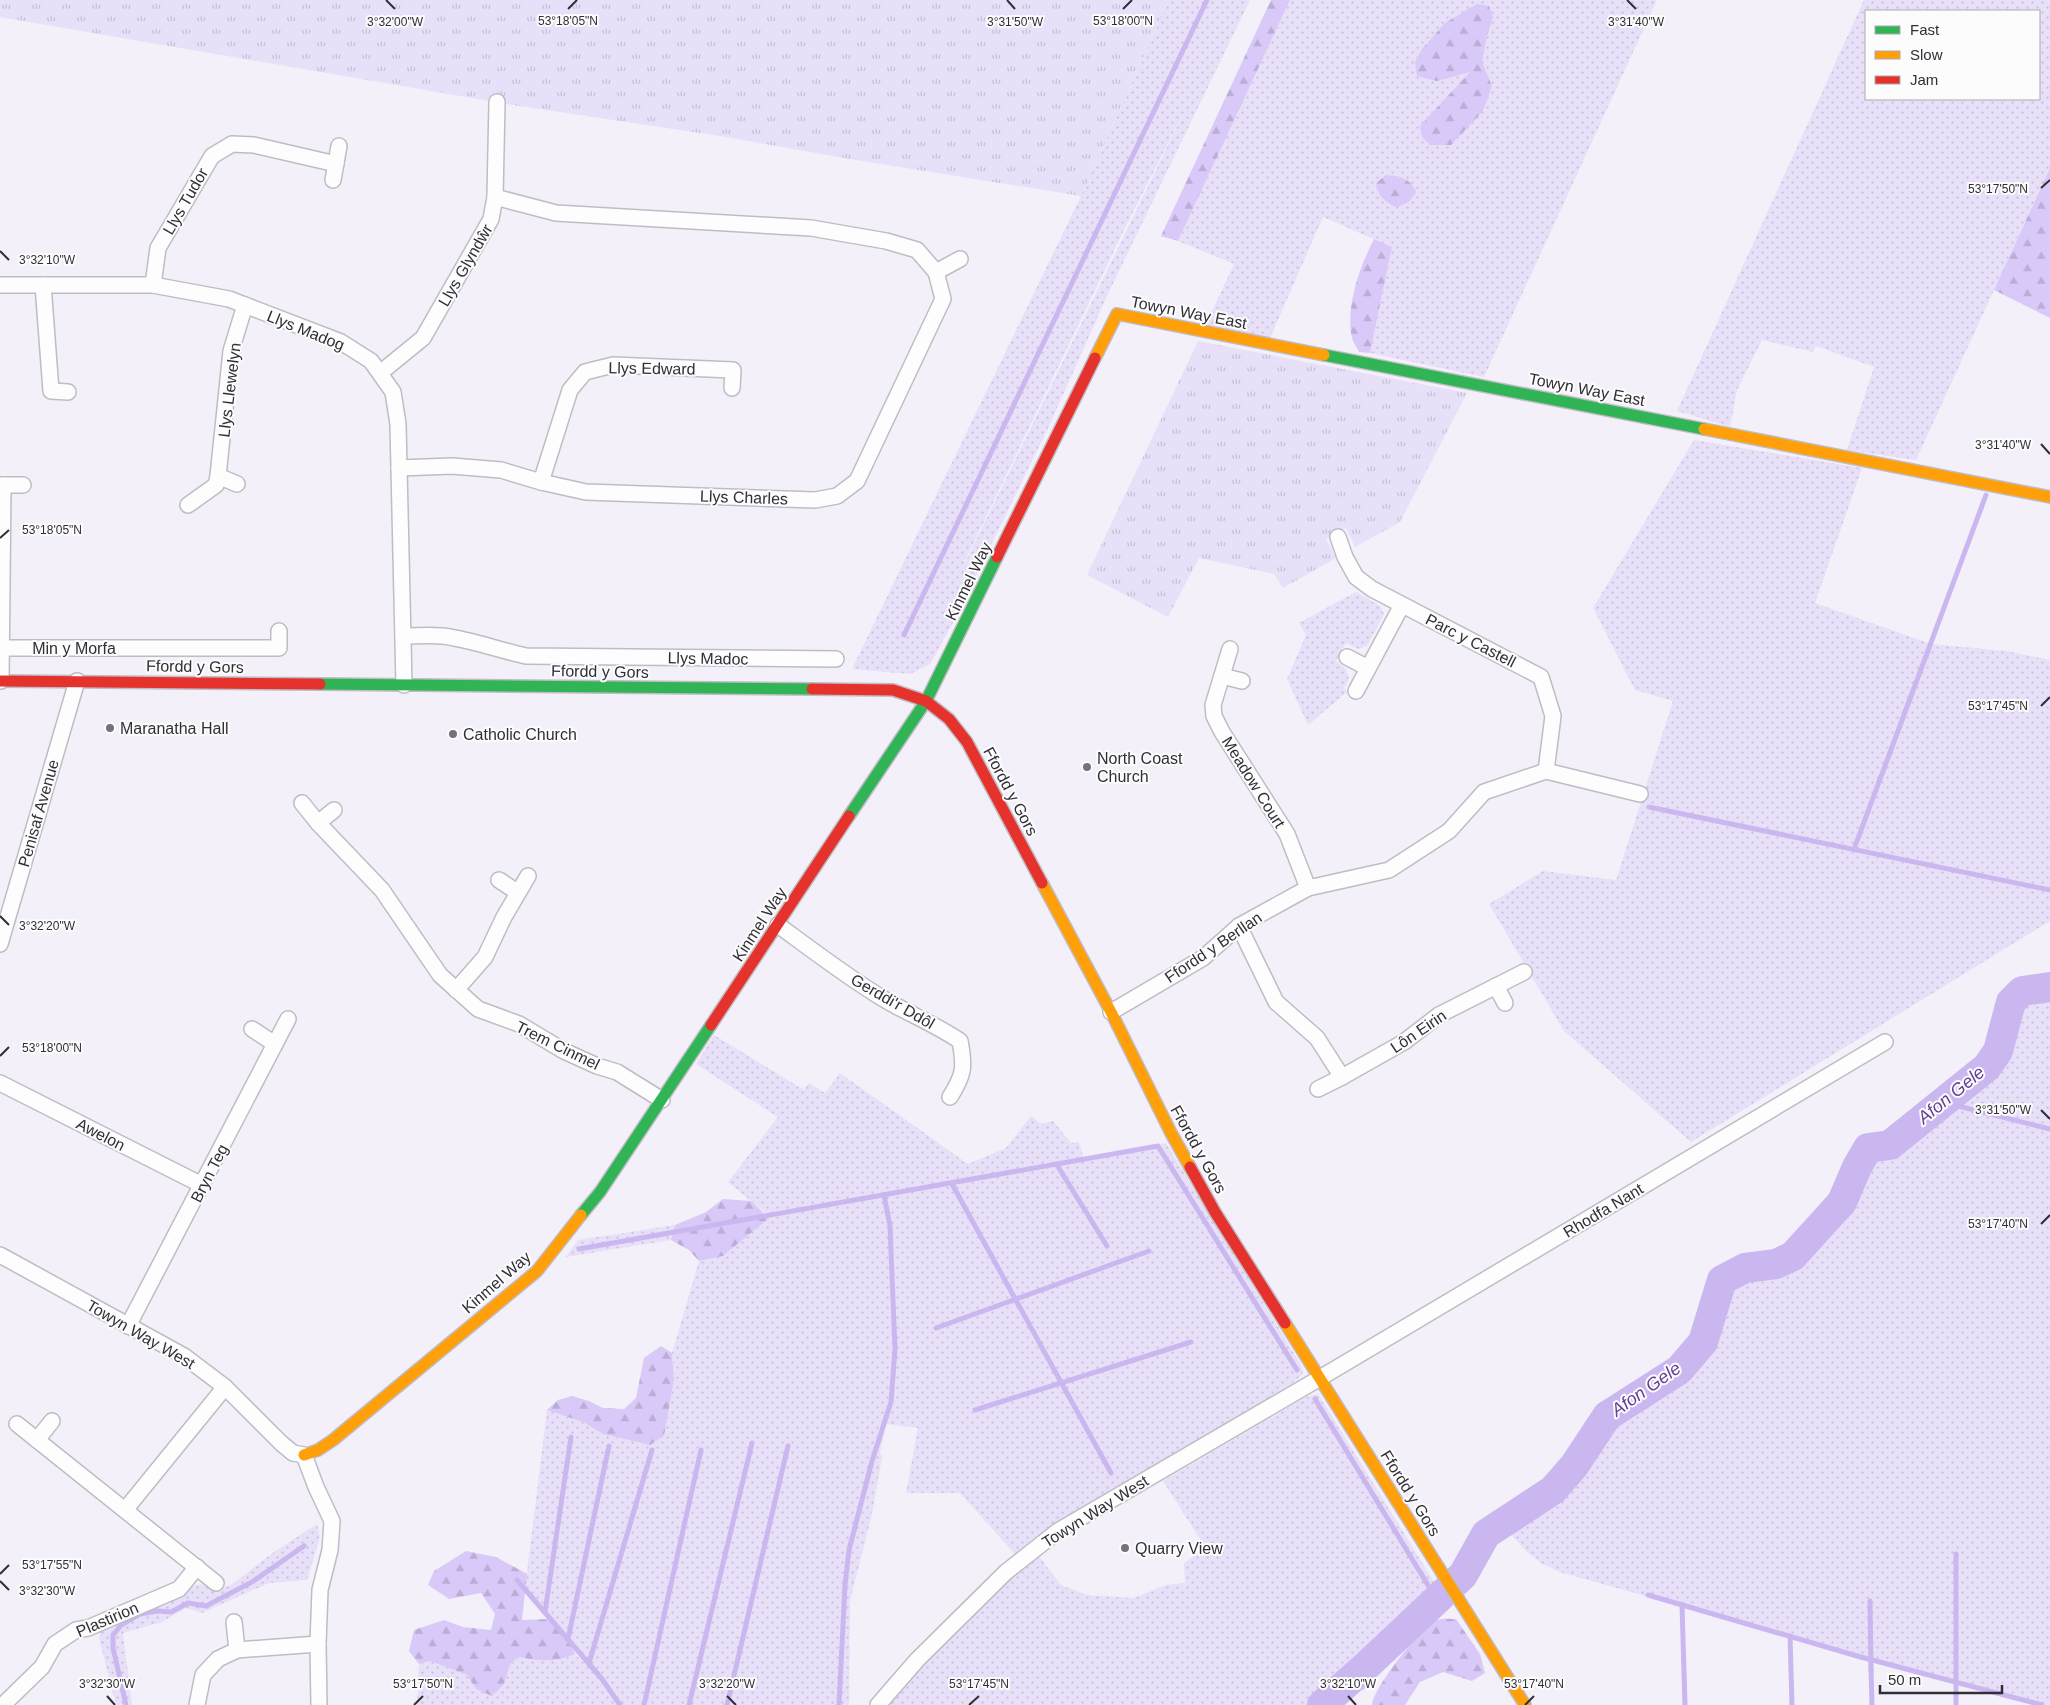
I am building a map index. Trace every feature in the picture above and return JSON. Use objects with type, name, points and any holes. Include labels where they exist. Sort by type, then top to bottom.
[{"type":"street","name":"Llys Glyndŵr","points":[[380,373],[424,338],[491,219],[495,198],[497,102]]},
{"type":"street","name":"Llys Tudor","points":[[153,285],[158,248],[212,156],[232,144],[254,145],[336,164]]},
{"type":"street","points":[[333,180],[339,146]]},
{"type":"street","name":"Llys Charles","points":[[399,468],[452,466],[501,470],[586,492],[815,500],[837,496],[857,481],[942,299],[936,272],[917,250],[886,241],[811,228],[556,213],[495,198]]},
{"type":"street","points":[[936,272],[960,258]]},
{"type":"street","points":[[43,285],[51,391],[68,392]]},
{"type":"street","name":"Llys Madog","points":[[0,286],[153,285],[229,299],[341,342],[371,361],[393,392],[398,424],[404,684]]},
{"type":"street","name":"Llys Llewelyn","points":[[218,476],[231,351],[245,305]]},
{"type":"street","name":"Towyn Way East","points":[[1117,314],[2050,497]]},
{"type":"street","name":"Kinmel Way","points":[[304,1455],[318,1450],[333,1440],[537,1271],[600,1192],[926,701],[1117,314]]},
{"type":"street","name":"Llys Edward","points":[[542,482],[570,390],[585,372],[613,365],[733,370],[732,388]]},
{"type":"street","points":[[188,506],[216,485],[218,476],[237,484]]},
{"type":"street","points":[[0,681],[2,485],[23,485]]},
{"type":"street","name":"Parc y Castell","points":[[1338,537],[1345,557],[1356,577],[1372,589],[1541,677],[1553,716],[1546,771]]},
{"type":"street","points":[[1356,690],[1402,605]]},
{"type":"street","name":"Min y Morfa","points":[[1,648],[279,648],[279,631]]},
{"type":"street","name":"Llys Madoc","points":[[403,636],[441,636],[470,641],[526,656],[836,659]]},
{"type":"street","name":"Meadow Court","points":[[1230,649],[1213,706],[1214,716],[1222,732],[1287,834],[1308,888]]},
{"type":"street","points":[[1347,657],[1368,668]]},
{"type":"street","points":[[1222,676],[1242,681]]},
{"type":"street","name":"Ffordd y Gors","points":[[0,681],[893,690],[926,701],[949,719],[967,742],[1111,1012],[1171,1133],[1215,1212],[1525,1705]]},
{"type":"street","name":"Penisaf Avenue","points":[[0,944],[77,681]]},
{"type":"street","points":[[1546,771],[1640,794]]},
{"type":"street","name":"Ffordd y Berllan","points":[[1111,1012],[1203,958],[1239,926],[1308,888],[1389,870],[1449,831],[1484,792],[1546,771]]},
{"type":"street","name":"Trem Cinmel","points":[[302,803],[318,823],[382,890],[440,975],[478,1009],[519,1024],[580,1059],[617,1072],[662,1100]]},
{"type":"street","points":[[318,823],[334,810]]},
{"type":"street","points":[[456,990],[484,957],[517,892],[528,876]]},
{"type":"street","points":[[499,880],[517,892]]},
{"type":"street","name":"Gerddi'r Ddôl","points":[[778,925],[863,987],[909,1014],[945,1030],[960,1041],[964,1063],[961,1080],[950,1097]]},
{"type":"street","points":[[1239,926],[1276,1002],[1317,1038],[1342,1077]]},
{"type":"street","name":"Lôn Eirin","points":[[1318,1089],[1404,1042],[1439,1015],[1524,972]]},
{"type":"street","points":[[1496,986],[1505,1003]]},
{"type":"street","name":"Bryn Teg","points":[[128,1326],[288,1019]]},
{"type":"street","points":[[252,1029],[275,1044]]},
{"type":"street","name":"Rhodfa Nant","points":[[1320,1378],[1885,1042]]},
{"type":"street","name":"Awelon","points":[[0,1084],[202,1185]]},
{"type":"street","name":"Towyn Way West","points":[[0,1255],[184,1356],[225,1387],[293,1453],[304,1455]]},
{"type":"street","name":"Towyn Way West","points":[[878,1705],[917,1660],[1006,1572],[1058,1531],[1320,1378]]},
{"type":"street","points":[[125,1510],[225,1387]]},
{"type":"street","points":[[38,1440],[52,1421]]},
{"type":"street","points":[[17,1424],[216,1583]]},
{"type":"street","points":[[304,1455],[332,1521],[330,1550],[320,1590],[318,1644],[319,1705]]},
{"type":"street","name":"Plastirion","points":[[5,1703],[42,1667],[55,1644],[76,1630],[88,1628],[179,1589],[197,1567]]},
{"type":"street","points":[[234,1622],[237,1650]]},
{"type":"street","points":[[197,1705],[203,1675],[218,1659],[237,1650],[318,1644]]},
{"type":"green space","points":[[0,0],[1169,0],[1081,196],[720,136],[507,104],[0,17]]},
{"type":"green space","points":[[1169,0],[1250,0],[1106,298],[1051,422],[956,617],[930,664],[910,674],[852,669],[1081,196]],"holes":[[[1187,106],[965,563],[1124,230]]]},
{"type":"green space","points":[[1271,0],[1290,0],[1178,241],[1161,236]]},
{"type":"green space","points":[[1290,0],[1657,0],[1484,377],[1370,353],[1392,247],[1323,217],[1270,338],[1206,324],[1234,264],[1178,241]]},
{"type":"green space","points":[[1864,0],[2050,0],[2050,168],[1916,460],[1847,450],[1874,367],[1816,346],[1813,352],[1762,340],[1737,390],[1730,427],[1677,411]]},
{"type":"green space","points":[[1477,4],[1489,6],[1493,17],[1482,62],[1492,86],[1483,111],[1451,145],[1430,145],[1422,137],[1420,126],[1470,72],[1437,81],[1417,76],[1415,62],[1422,49],[1445,23]]},
{"type":"green space","points":[[2050,168],[2050,318],[1994,290]]},
{"type":"green space","points":[[1386,175],[1400,177],[1414,187],[1416,192],[1405,204],[1395,207],[1382,198],[1376,183]]},
{"type":"green space","points":[[1374,239],[1392,247],[1370,353],[1359,352],[1353,342],[1350,326],[1355,287]]},
{"type":"green space","points":[[1198,341],[1467,393],[1400,522],[1355,547],[1346,528],[1326,539],[1336,558],[1283,588],[1274,574],[1199,558],[1168,617],[1087,575]]},
{"type":"green space","points":[[1694,440],[1862,468],[1815,603],[1931,644],[2006,651],[2050,660],[2050,921],[1691,1142],[1564,1031],[1489,904],[1543,871],[1616,880],[1673,701],[1635,690],[1593,608]]},
{"type":"green space","points":[[1356,592],[1380,606],[1384,614],[1367,646],[1358,649],[1346,643],[1336,661],[1346,669],[1349,679],[1344,688],[1347,692],[1308,725],[1287,679],[1306,635],[1299,623]]},
{"type":"green space","points":[[2050,993],[2050,1705],[2037,1705],[1563,1573],[1542,1564],[1527,1552],[1504,1527],[1560,1490],[1611,1421],[1677,1377],[1707,1347],[1723,1295],[1728,1285],[1746,1274],[1777,1270],[1794,1265],[1809,1254],[1847,1207],[1872,1159],[1879,1152],[1893,1147],[1981,1079],[1996,1064],[2011,1029],[2016,1004],[2028,997]]},
{"type":"green space","points":[[714,1035],[804,1090],[809,1083],[825,1093],[840,1073],[968,1164],[1006,1148],[1031,1116],[1041,1124],[1053,1121],[1071,1143],[1079,1142],[1084,1159],[1166,1143],[1301,1365],[1303,1374],[1294,1382],[1181,1452],[1084,1505],[1015,1554],[960,1493],[906,1493],[918,1428],[886,1424],[880,1452],[882,1457],[872,1514],[850,1601],[849,1705],[417,1705],[419,1664],[430,1661],[467,1675],[476,1689],[504,1684],[510,1665],[518,1657],[547,1660],[561,1659],[575,1654],[597,1674],[525,1589],[547,1410],[583,1422],[603,1434],[650,1445],[664,1436],[674,1380],[672,1353],[699,1261],[723,1256],[769,1218],[847,1203],[769,1216],[728,1182],[778,1117],[696,1064]]},
{"type":"green space","points":[[723,1199],[751,1201],[769,1218],[723,1256],[699,1261],[689,1250],[671,1240],[675,1225],[706,1212]]},
{"type":"green space","points":[[675,1225],[671,1240],[566,1257],[578,1240]]},
{"type":"green space","points":[[661,1346],[672,1353],[674,1380],[664,1436],[650,1445],[603,1434],[583,1422],[547,1410],[558,1400],[572,1396],[603,1408],[624,1409],[636,1398],[644,1358]]},
{"type":"green space","points":[[1317,1394],[1439,1590],[1310,1705],[889,1705],[902,1686],[990,1596],[1038,1555],[1061,1585],[1087,1595],[1134,1598],[1166,1585],[1185,1583],[1184,1563],[1206,1548],[1163,1481],[1306,1397]]},
{"type":"green space","points":[[317,1524],[320,1537],[307,1580],[269,1583],[202,1613],[186,1608],[162,1622],[123,1633],[132,1705],[116,1705],[99,1638],[101,1628],[145,1608],[166,1605],[186,1589],[196,1585],[206,1584],[214,1591],[231,1585],[274,1552]]},
{"type":"green space","points":[[466,1551],[496,1557],[527,1574],[522,1620],[550,1619],[568,1639],[575,1654],[561,1659],[547,1660],[518,1657],[510,1665],[504,1684],[492,1696],[476,1689],[467,1675],[430,1661],[419,1664],[409,1651],[414,1630],[444,1620],[463,1627],[491,1630],[495,1614],[481,1593],[449,1599],[428,1585],[434,1571]]},
{"type":"green space","points":[[1444,1597],[1439,1608],[1381,1664],[1364,1690],[1353,1687]]},
{"type":"green space","points":[[1456,1619],[1480,1654],[1485,1673],[1472,1681],[1443,1672],[1420,1682],[1405,1705],[1372,1705],[1389,1672],[1420,1634],[1437,1620]]},
{"type":"waterway","points":[[904,635],[1207,0]]},
{"type":"waterway","points":[[1854,849],[1986,495]]},
{"type":"waterway","points":[[1649,807],[2050,890]]},
{"type":"waterway","name":"Afon Gele","points":[[1322,1705],[1463,1575],[1486,1534],[1553,1490],[1574,1466],[1607,1416],[1679,1370],[1703,1342],[1722,1280],[1745,1268],[1776,1264],[1793,1256],[1842,1202],[1857,1167],[1868,1148],[1890,1145],[1987,1067],[1998,1051],[2011,1002],[2022,991],[2050,987]]},
{"type":"waterway","points":[[1942,1102],[2050,1129]]},
{"type":"waterway","points":[[579,1249],[1158,1146],[1297,1370]]},
{"type":"waterway","points":[[1057,1165],[1107,1246]]},
{"type":"waterway","points":[[952,1184],[1111,1473]]},
{"type":"waterway","points":[[839,1705],[845,1585],[849,1550],[872,1461],[891,1402],[895,1349],[890,1226],[884,1195]]},
{"type":"waterway","points":[[936,1328],[1149,1251]]},
{"type":"waterway","points":[[975,1410],[1191,1342]]},
{"type":"waterway","points":[[1315,1399],[1437,1600]]},
{"type":"waterway","points":[[545,1612],[571,1437]]},
{"type":"waterway","points":[[689,1705],[752,1443]]},
{"type":"waterway","points":[[568,1639],[609,1446]]},
{"type":"waterway","points":[[727,1705],[788,1446]]},
{"type":"waterway","points":[[589,1663],[652,1450]]},
{"type":"waterway","points":[[644,1705],[701,1450]]},
{"type":"waterway","points":[[126,1705],[113,1648],[113,1635],[121,1625],[140,1614],[157,1611],[171,1612],[188,1603],[206,1606],[252,1582],[304,1546]]},
{"type":"waterway","points":[[1956,1554],[1956,1705]]},
{"type":"waterway","points":[[517,1580],[602,1679],[620,1705]]},
{"type":"waterway","points":[[1648,1595],[1857,1656],[2042,1705]]},
{"type":"waterway","points":[[1870,1601],[1871,1670]]},
{"type":"waterway","points":[[1682,1605],[1685,1705]]},
{"type":"waterway","points":[[1790,1636],[1792,1705]]},
{"type":"waterway","points":[[1871,1668],[1872,1705]]},
{"type":"traffic: fast","points":[[1324,355],[1704,429]]},
{"type":"traffic: fast","points":[[849,816],[926,701],[997,557]]},
{"type":"traffic: fast","points":[[320,684],[812,689]]},
{"type":"traffic: fast","points":[[581,1215],[600,1192],[711,1025]]},
{"type":"traffic: slow","points":[[1095,358],[1117,314],[1324,355]]},
{"type":"traffic: slow","points":[[1704,429],[2050,497]]},
{"type":"traffic: slow","points":[[1042,883],[1111,1012],[1190,1167]]},
{"type":"traffic: slow","points":[[304,1455],[318,1450],[333,1440],[537,1271],[581,1215]]},
{"type":"traffic: slow","points":[[1285,1323],[1525,1705]]},
{"type":"traffic: jam","points":[[997,557],[1095,358]]},
{"type":"traffic: jam","points":[[0,681],[320,684]]},
{"type":"traffic: jam","points":[[812,689],[893,690],[926,701],[949,719],[967,742],[1042,883]]},
{"type":"traffic: jam","points":[[711,1025],[849,816]]},
{"type":"traffic: jam","points":[[1190,1167],[1215,1212],[1285,1323]]},
{"type":"place","name":"Maranatha Hall","points":[[110,728]]},
{"type":"place","name":"Catholic Church","points":[[453,734]]},
{"type":"place","name":"North Coast Church","points":[[1087,767]]},
{"type":"place","name":"Quarry View","points":[[1125,1548]]}]
